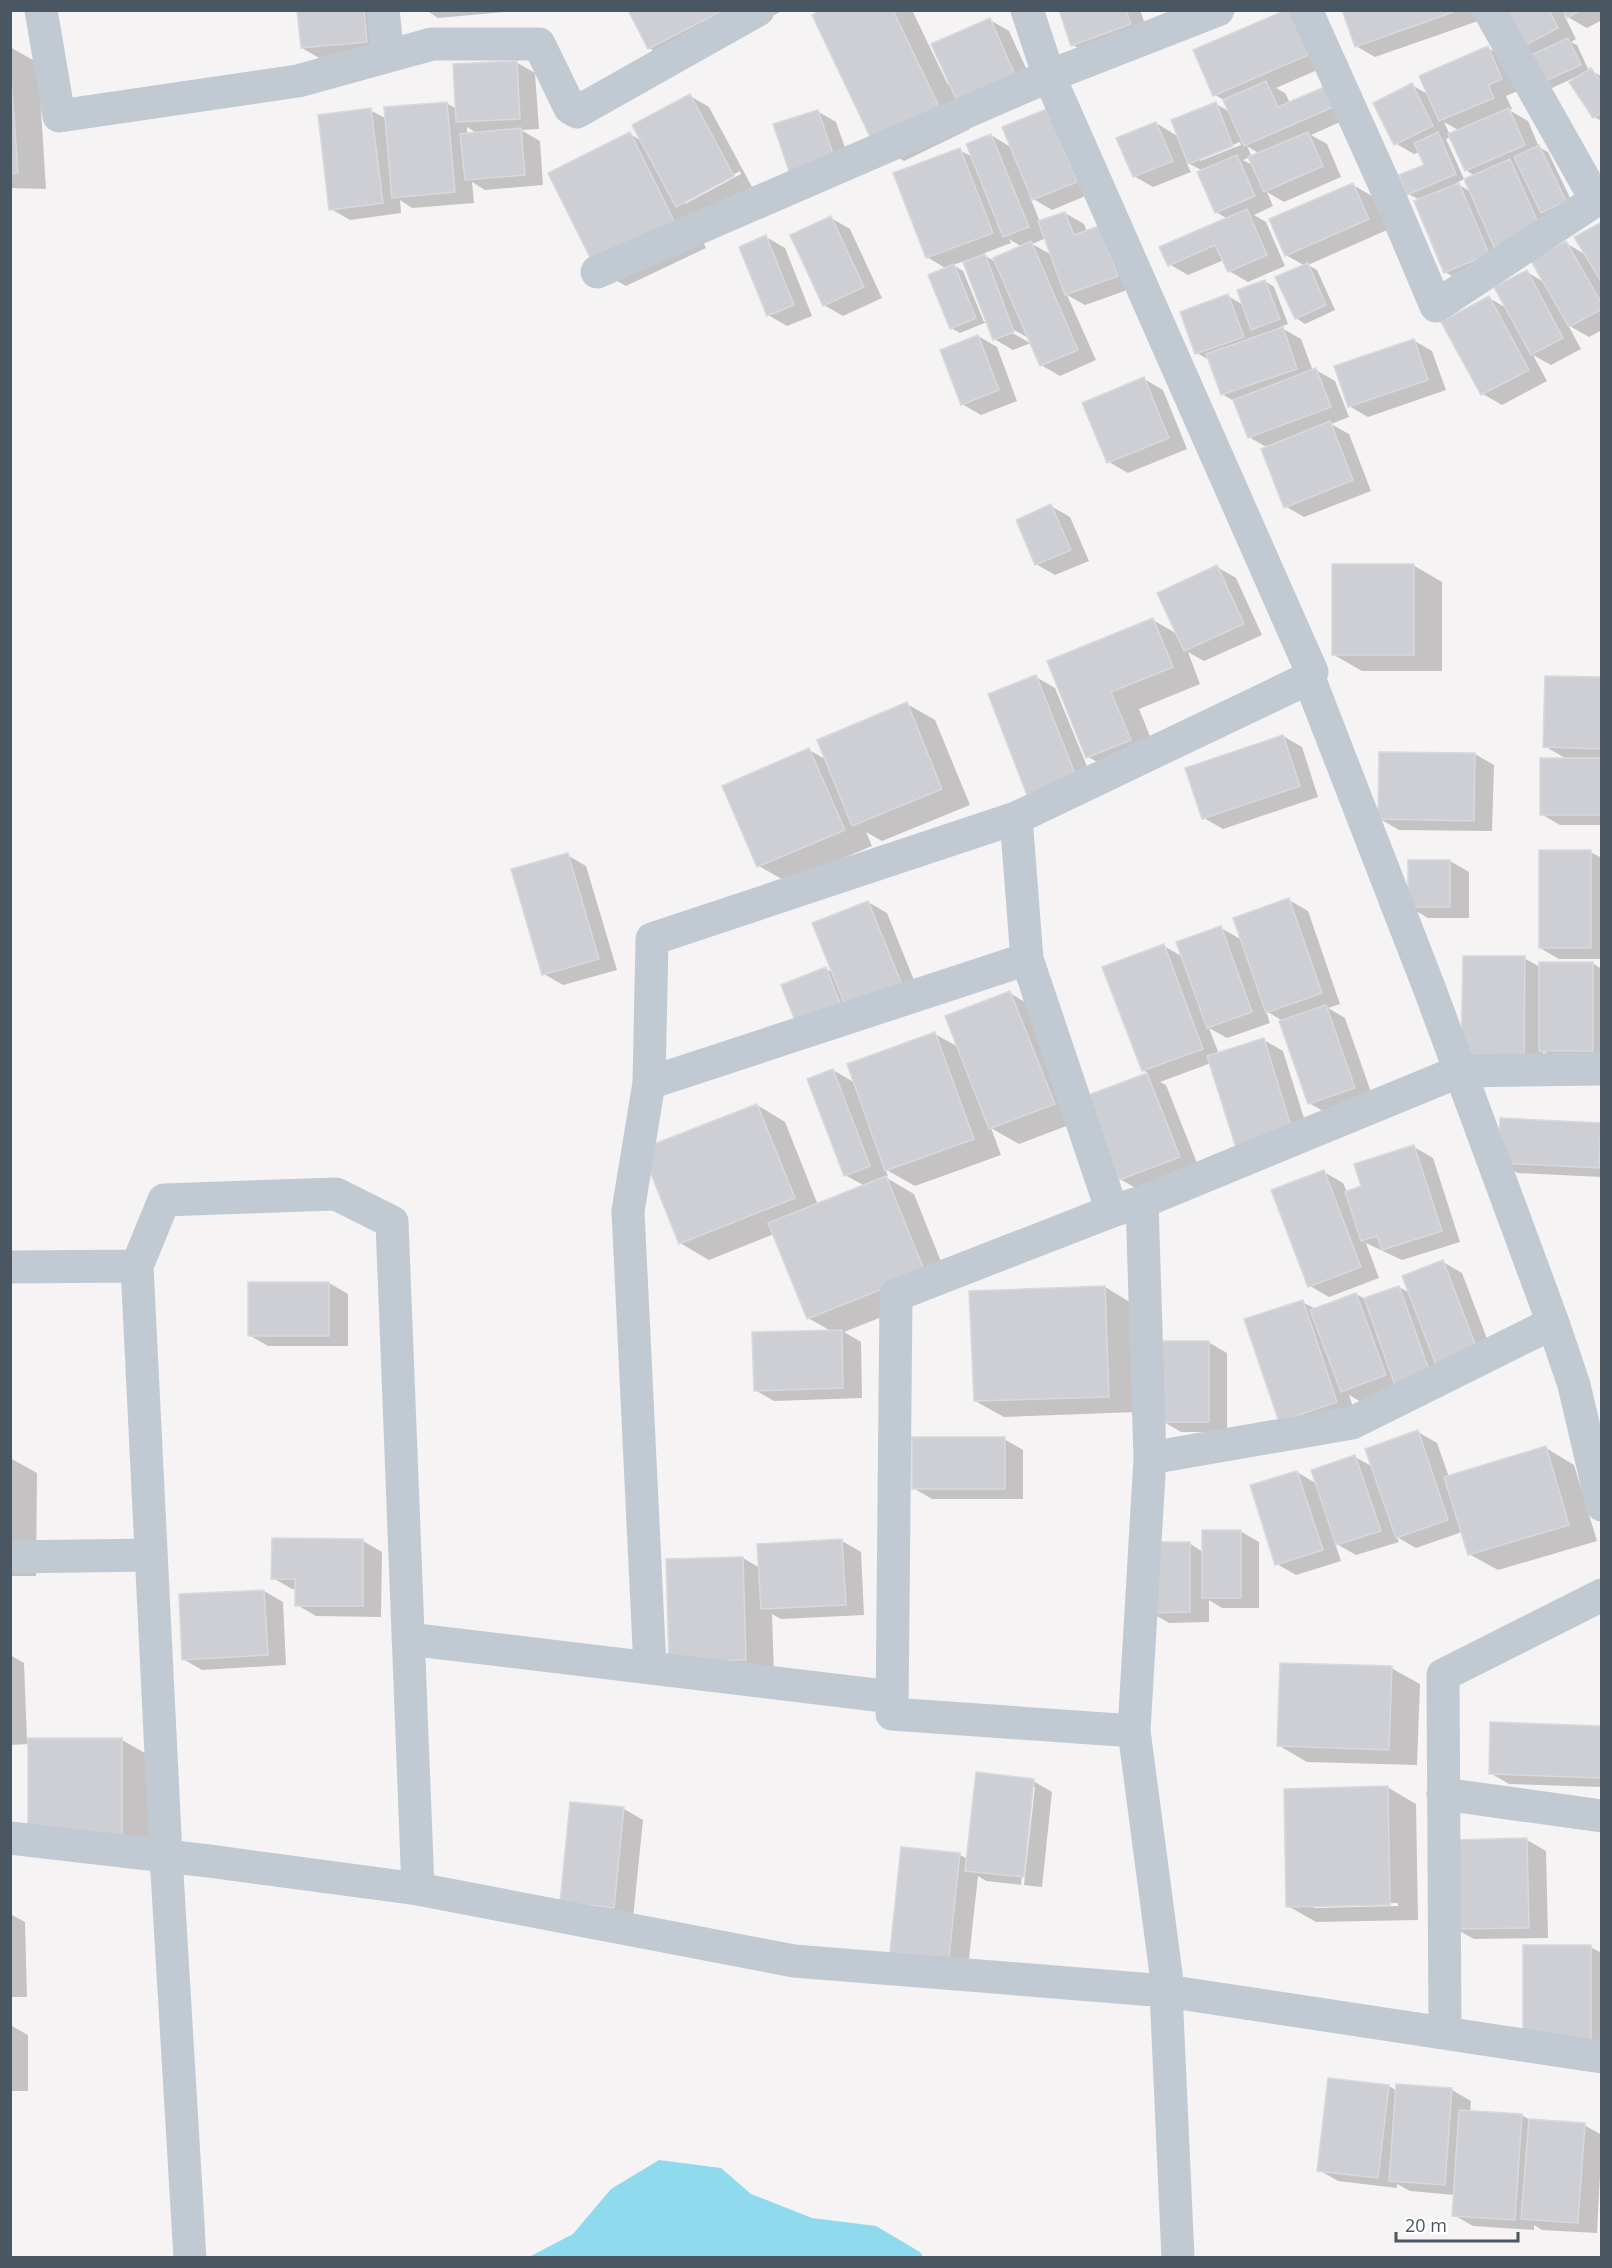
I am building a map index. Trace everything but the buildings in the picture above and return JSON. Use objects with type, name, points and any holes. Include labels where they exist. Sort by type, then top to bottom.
[{"type":"street","points":[[41,10],[59,116],[298,81],[432,44],[539,44],[570,108],[577,112],[758,10]]},
{"type":"street","points":[[383,10],[388,56]]},
{"type":"street","points":[[650,1668],[628,1210],[649,1083],[651,939],[1016,818],[1309,678],[1312,672],[1049,76],[1027,10]]},
{"type":"street","points":[[597,272],[1049,76],[1218,10]]},
{"type":"street","points":[[1306,10],[1436,306],[1599,197],[1489,10]]},
{"type":"street","points":[[1309,678],[1460,1071],[1553,1323],[1574,1385],[1602,1505]]},
{"type":"street","points":[[1016,818],[1027,958],[1127,1207],[1150,1458],[1134,1731],[1168,1989],[1166,1991],[1178,2258]]},
{"type":"street","points":[[649,1083],[1027,958]]},
{"type":"street","points":[[1134,1731],[892,1714],[896,1295],[1127,1207],[1460,1071],[1602,1069]]},
{"type":"street","points":[[190,2258],[166,1857],[137,1266],[164,1200],[336,1194],[392,1222],[418,1889]]},
{"type":"street","points":[[10,1267],[137,1266]]},
{"type":"street","points":[[1150,1458],[1352,1423],[1553,1323]]},
{"type":"street","points":[[10,1557],[151,1555]]},
{"type":"street","points":[[1445,2033],[1443,1675],[1602,1595]]},
{"type":"street","points":[[408,1639],[892,1696]]},
{"type":"street","points":[[1443,1794],[1602,1816]]},
{"type":"street","points":[[10,1838],[418,1889],[794,1961],[1166,1991],[1602,2057]]},
{"type":"water","points":[[659,2160],[721,2168],[751,2194],[812,2218],[876,2226],[920,2252],[923,2257],[529,2257],[573,2234],[611,2189]]}]
